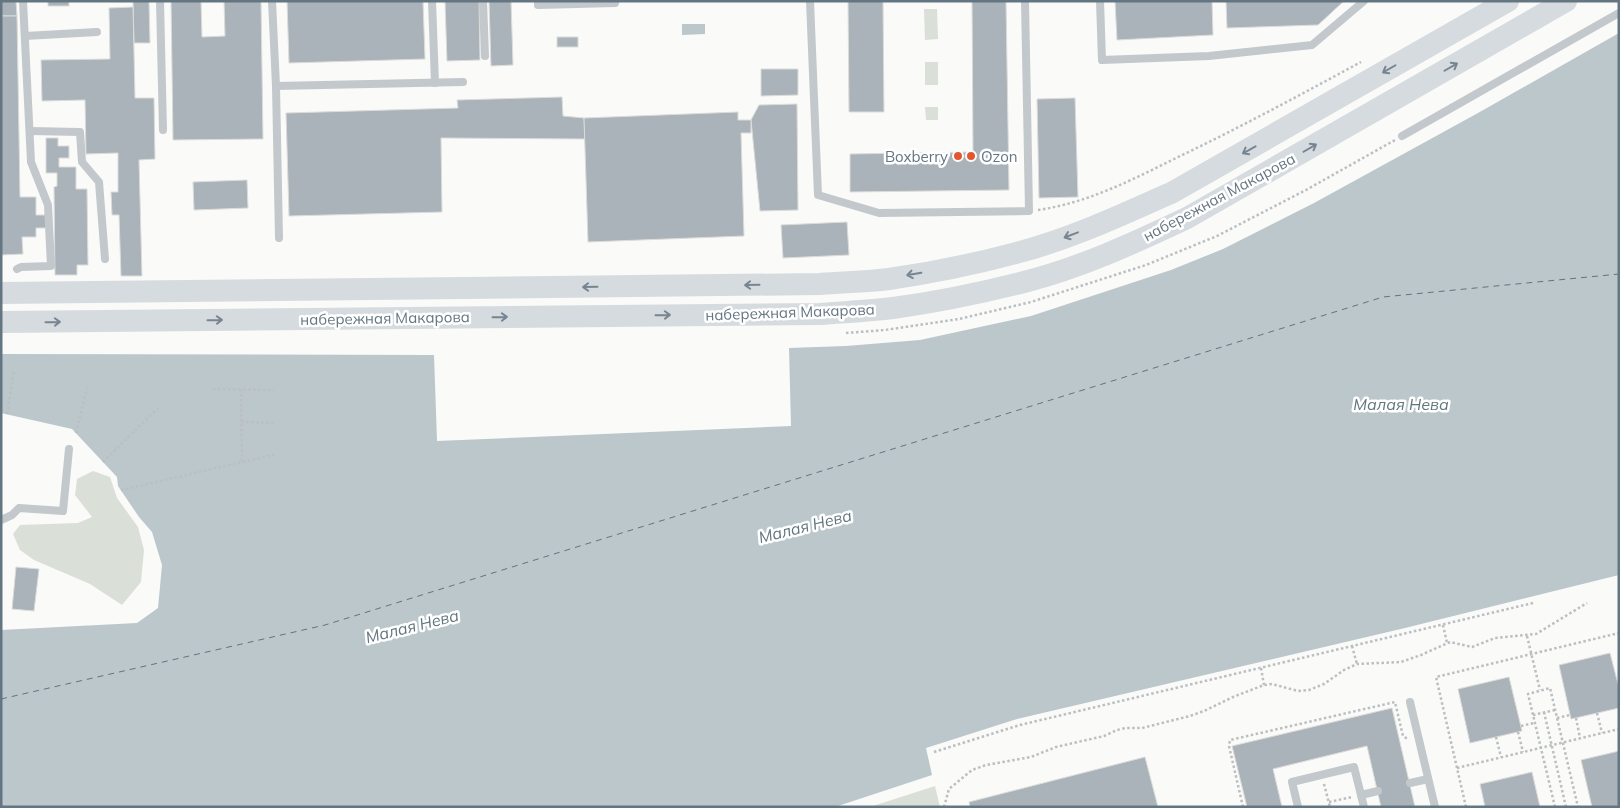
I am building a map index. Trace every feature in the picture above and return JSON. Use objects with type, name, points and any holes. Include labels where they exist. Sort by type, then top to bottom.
[{"type":"main road","name":"набережная Макарова","points":[[2,293],[820,284],[889,279],[947,268],[1017,253],[1065,238],[1117,218],[1173,192],[1508,1]]},
{"type":"main road","name":"набережная Макарова","points":[[3,322],[820,314],[892,308],[955,298],[1025,282],[1075,266],[1128,245],[1187,218],[1566,1]]},
{"type":"lane","points":[[17,269],[20,267],[51,266],[48,205],[31,162],[23,1]]},
{"type":"lane","points":[[160,1],[163,130]]},
{"type":"lane","points":[[272,1],[279,238]]},
{"type":"lane","points":[[432,1],[435,83]]},
{"type":"lane","points":[[483,1],[485,56]]},
{"type":"lane","points":[[538,1],[538,5],[615,3],[615,1]]},
{"type":"lane","points":[[810,1],[818,195],[879,213],[1029,211],[1025,1]]},
{"type":"lane","points":[[1100,1],[1102,60],[1210,56],[1312,44],[1364,1]]},
{"type":"lane","points":[[1402,136],[1619,14]]},
{"type":"lane","points":[[25,36],[97,32]]},
{"type":"lane","points":[[276,86],[463,82]]},
{"type":"lane","points":[[30,131],[80,132],[82,162],[99,182],[105,259]]},
{"type":"lane","points":[[1,520],[12,515],[20,508],[63,511],[69,449]]},
{"type":"lane","points":[[1410,702],[1435,807]]},
{"type":"lane","points":[[1298,807],[1292,782],[1354,767],[1364,807]]},
{"type":"lane","points":[[1410,783],[1428,778]]},
{"type":"lane","points":[[1361,795],[1378,791]]},
{"type":"path","points":[[1029,211],[1059,207],[1088,198],[1135,178],[1225,134],[1363,61]]},
{"type":"path","points":[[7,414],[14,370]]},
{"type":"path","points":[[76,433],[88,388]]},
{"type":"path","points":[[213,389],[274,390]]},
{"type":"path","points":[[241,389],[242,462]]},
{"type":"path","points":[[103,462],[159,407]]},
{"type":"path","points":[[241,422],[276,423]]},
{"type":"path","points":[[121,490],[277,454]]},
{"type":"path","points":[[934,752],[1020,726],[1534,603]]},
{"type":"path","points":[[944,807],[949,788],[972,770],[986,765],[1031,757],[1056,747],[1104,736],[1117,730],[1142,728],[1190,716],[1264,685],[1272,684],[1298,691],[1309,690],[1324,684],[1344,670],[1357,664],[1391,663],[1406,660],[1450,642],[1472,647],[1495,638],[1536,634],[1587,603]]},
{"type":"path","points":[[1443,625],[1447,643]]},
{"type":"path","points":[[1466,807],[1436,677],[1619,633]]},
{"type":"path","points":[[1528,636],[1540,691]]},
{"type":"path","points":[[1352,646],[1357,664]]},
{"type":"path","points":[[1261,668],[1264,685]]},
{"type":"path","points":[[1555,807],[1528,694],[1550,688],[1578,807]]},
{"type":"path","points":[[1243,807],[1228,746],[1230,740],[1395,702],[1403,736],[1410,741]]},
{"type":"path","points":[[1533,715],[1555,710]]},
{"type":"path","points":[[1544,712],[1566,807]]},
{"type":"path","points":[[1597,713],[1602,733]]},
{"type":"path","points":[[1557,718],[1570,715]]},
{"type":"path","points":[[1576,718],[1580,738]]},
{"type":"path","points":[[1521,726],[1535,723]]},
{"type":"path","points":[[1457,768],[1619,729]]},
{"type":"path","points":[[1518,732],[1523,752]]},
{"type":"path","points":[[1496,737],[1501,757]]},
{"type":"path","points":[[1322,774],[1330,807]]},
{"type":"path","points":[[1329,802],[1361,795]]},
{"type":"shaded area","points":[[924,9],[937,9],[938,39],[925,40]]},
{"type":"shaded area","points":[[925,62],[938,62],[938,85],[925,85]]},
{"type":"shaded area","points":[[925,107],[938,107],[938,120],[926,120]]},
{"type":"shaded area","points":[[93,471],[110,477],[117,498],[138,527],[144,550],[141,582],[122,605],[90,584],[34,560],[20,550],[13,534],[20,525],[78,523],[92,517],[75,495],[77,479]]},
{"type":"shaded area","points":[[935,786],[940,807],[870,807]]},
{"type":"water","points":[[682,24],[705,24],[705,34],[682,35]]},
{"type":"water","name":"Малая Нева","points":[[1619,33],[1619,575],[1405,628],[1017,719],[926,748],[932,775],[835,807],[1,807],[1,630],[137,623],[158,608],[162,565],[152,532],[139,517],[118,486],[117,477],[72,429],[1,413],[1,354],[434,355],[437,441],[791,426],[789,348],[920,340],[1031,316],[1171,270],[1223,249],[1314,203]]},
{"type":"building","points":[[1,1],[16,1],[17,16],[1,16]]},
{"type":"building","points":[[48,1],[69,1],[69,6],[48,6]]},
{"type":"building","points":[[133,1],[149,1],[150,43],[134,43]]},
{"type":"building","points":[[171,1],[201,1],[202,37],[225,36],[224,1],[261,1],[263,139],[173,140]]},
{"type":"building","points":[[287,1],[423,1],[425,59],[289,63]]},
{"type":"building","points":[[445,1],[479,1],[480,60],[447,61]]},
{"type":"building","points":[[489,1],[511,1],[513,65],[491,66]]},
{"type":"building","points":[[848,1],[883,1],[884,112],[849,112]]},
{"type":"building","points":[[972,1],[1006,1],[1009,190],[850,192],[850,154],[973,152]]},
{"type":"building","points":[[1115,1],[1212,1],[1213,35],[1117,40]]},
{"type":"building","points":[[1226,1],[1344,1],[1318,25],[1227,28]]},
{"type":"building","points":[[133,7],[135,98],[154,98],[155,159],[139,160],[142,276],[121,276],[119,215],[112,215],[111,192],[118,192],[118,153],[86,154],[85,100],[42,101],[41,60],[110,59],[109,8]]},
{"type":"building","points":[[1,16],[17,16],[20,197],[36,197],[36,215],[46,215],[46,228],[36,228],[36,237],[22,237],[23,254],[1,255]]},
{"type":"building","points":[[557,37],[578,37],[578,47],[557,47]]},
{"type":"building","points":[[761,69],[798,69],[798,95],[761,96]]},
{"type":"building","points":[[562,97],[563,116],[584,118],[585,139],[441,138],[442,212],[289,216],[286,113],[458,108],[457,100]]},
{"type":"building","points":[[1075,98],[1078,197],[1039,198],[1037,99]]},
{"type":"building","points":[[797,104],[798,210],[760,211],[751,120],[759,105]]},
{"type":"building","points":[[738,112],[738,120],[751,120],[751,133],[741,133],[744,236],[588,242],[584,118]]},
{"type":"building","points":[[46,138],[58,138],[58,146],[69,146],[69,158],[59,158],[59,167],[76,167],[76,189],[87,189],[88,265],[77,265],[77,275],[55,275],[54,187],[57,186],[57,173],[46,173]]},
{"type":"building","points":[[247,180],[248,208],[194,210],[193,182]]},
{"type":"building","points":[[847,222],[849,255],[783,258],[781,225]]},
{"type":"building","points":[[16,567],[39,569],[34,611],[12,609]]},
{"type":"building","points":[[1610,653],[1619,688],[1619,708],[1571,719],[1559,665]]},
{"type":"building","points":[[1509,677],[1522,731],[1470,743],[1458,689]]},
{"type":"building","points":[[1392,708],[1415,807],[1381,807],[1367,746],[1273,769],[1282,807],[1247,807],[1232,746]]},
{"type":"building","points":[[1619,751],[1619,807],[1592,807],[1581,760]]},
{"type":"building","points":[[1145,757],[1158,807],[970,807],[969,802]]},
{"type":"building","points":[[1532,772],[1540,807],[1485,807],[1480,784]]},
{"type":"ferry route","points":[[1,699],[325,625],[1383,297],[1619,274]]},
{"type":"place","name":"Boxberry","points":[[958,156]]},
{"type":"place","name":"Ozon","points":[[971,156]]}]
